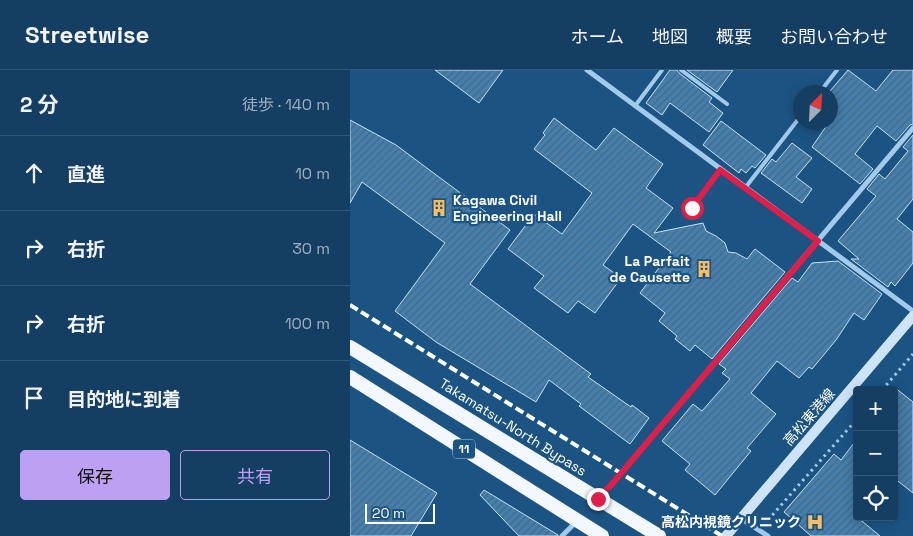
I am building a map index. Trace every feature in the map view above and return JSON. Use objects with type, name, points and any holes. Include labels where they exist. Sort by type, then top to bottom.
[{"type":"highway","name":"Takamatsu-North Bypass","points":[[350,347],[659,536]]},
{"type":"highway","name":"11","points":[[350,378],[602,536]]},
{"type":"main road","name":"高松東港線","points":[[726,536],[913,316]]},
{"type":"street","points":[[587,70],[913,311]]},
{"type":"street","points":[[598,499],[913,128]]},
{"type":"street","points":[[740,518],[768,536]]},
{"type":"street","points":[[562,536],[578,520]]},
{"type":"lane","points":[[635,107],[662,70]]},
{"type":"lane","points":[[681,70],[727,104]]},
{"type":"lane","points":[[825,85],[837,70]]},
{"type":"lane","points":[[745,188],[793,126]]},
{"type":"path","points":[[692,208],[720,170]]},
{"type":"path","points":[[885,386],[913,354]]},
{"type":"path","points":[[759,531],[853,423]]},
{"type":"building","points":[[435,70],[503,70],[479,103]]},
{"type":"building","points":[[670,70],[677,70],[712,98],[709,102],[723,113],[709,132],[670,103],[662,115],[646,103]]},
{"type":"building","points":[[687,70],[733,70],[717,92]]},
{"type":"building","points":[[848,70],[876,91],[893,70],[913,70],[913,124],[896,141],[877,126],[855,154],[873,169],[860,184],[812,147],[824,130],[838,130],[838,85],[835,85]]},
{"type":"building","points":[[554,118],[596,150],[614,128],[663,164],[646,188],[673,208],[654,233],[703,223],[706,231],[725,243],[728,252],[736,253],[747,259],[755,249],[785,272],[712,359],[695,345],[690,351],[675,339],[677,336],[659,321],[665,313],[640,293],[671,252],[633,224],[603,265],[621,278],[595,313],[578,301],[568,313],[534,288],[544,276],[508,249],[534,214],[562,234],[592,193],[534,149],[545,135],[543,133]]},
{"type":"building","points":[[350,120],[396,145],[510,230],[470,284],[591,374],[588,377],[649,418],[630,444],[579,406],[581,404],[549,380],[536,402],[436,342],[395,311],[445,243],[362,182],[350,203]]},
{"type":"building","points":[[721,121],[766,155],[755,168],[752,166],[746,173],[741,169],[739,173],[703,145]]},
{"type":"building","points":[[913,135],[913,199],[897,219],[913,232],[913,263],[895,286],[891,282],[888,287],[851,259],[859,259],[838,241],[876,196],[867,189],[879,174],[885,179],[908,151],[903,147]]},
{"type":"building","points":[[792,143],[812,158],[796,177],[812,189],[802,203],[761,173],[772,159],[776,162]]},
{"type":"building","points":[[838,261],[882,294],[864,320],[854,313],[836,340],[812,369],[809,367],[799,378],[777,361],[751,393],[776,414],[747,448],[751,451],[715,495],[685,470],[690,464],[662,441],[693,404],[702,411],[730,379],[722,373],[726,369],[719,364],[792,278],[798,282],[812,263]]},
{"type":"building","points":[[898,390],[913,402],[913,493],[898,481]]},
{"type":"building","points":[[350,440],[437,493],[411,536],[350,536]]},
{"type":"building","points":[[853,444],[853,521],[862,521],[880,536],[811,536],[784,512],[834,454],[841,460]]},
{"type":"building","points":[[484,490],[558,536],[519,536],[480,495]]},
{"type":"railway","points":[[350,305],[722,536]]},
{"type":"place","name":"Kagawa Civil Engineering Hall","points":[[439,208]]},
{"type":"place","name":"La Parfait de Causette","points":[[704,269]]},
{"type":"place","name":"高松内視鏡クリニック","points":[[815,522]]},
{"type":"route","points":[[598,499],[818,241],[720,170],[692,208]]}]
